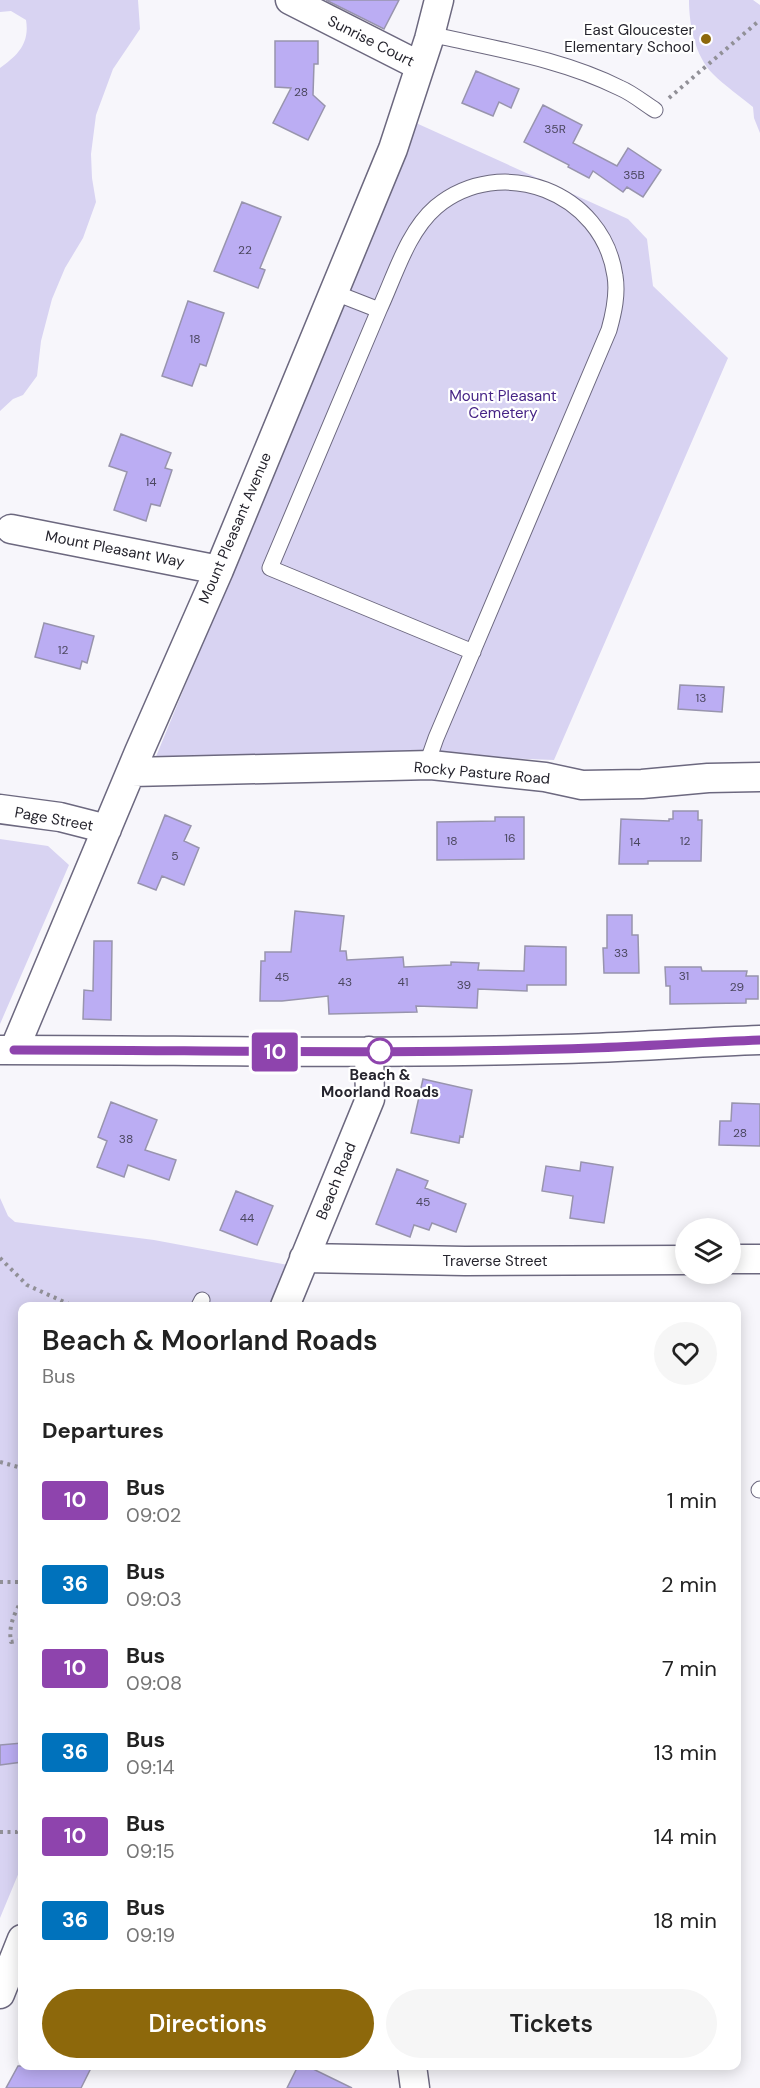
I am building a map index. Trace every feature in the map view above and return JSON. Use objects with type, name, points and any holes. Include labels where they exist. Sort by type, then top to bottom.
[{"type":"street","name":"Sunrise Court","points":[[290,0],[420,66]]},
{"type":"street","name":"Mount Pleasant Avenue","points":[[7,1050],[107,829],[219,570],[393,149],[439,0]]},
{"type":"street","name":"Mount Pleasant Way","points":[[11,529],[219,570]]},
{"type":"street","name":"Rocky Pasture Road","points":[[132,772],[431,765],[545,777],[582,785],[760,777]]},
{"type":"street","name":"Page Street","points":[[0,809],[60,817],[107,829]]},
{"type":"street","points":[[7,1050],[369,1051],[591,1048],[760,1040]]},
{"type":"street","name":"Beach Road","points":[[287,1302],[370,1099],[369,1051]]},
{"type":"street","name":"Traverse Street","points":[[304,1258],[465,1261],[675,1260]]},
{"type":"street","points":[[741,1259],[760,1259]]},
{"type":"street","points":[[0,1994],[18,1950]]},
{"type":"street","points":[[413,2070],[416,2088]]},
{"type":"lane","points":[[430,34],[568,65],[622,88],[655,110]]},
{"type":"lane","points":[[431,765],[430,755],[436,738],[609,330],[614,312],[616,293],[611,257],[594,224],[574,204],[558,194],[541,187],[504,181],[468,188],[452,197],[436,207],[412,236],[270,568],[472,652]]},
{"type":"lane","points":[[333,292],[380,310]]},
{"type":"path","points":[[655,110],[760,20]]},
{"type":"path","points":[[0,1258],[27,1285],[64,1302]]},
{"type":"path","points":[[0,1462],[18,1466]]},
{"type":"path","points":[[0,1582],[18,1582]]},
{"type":"path","points":[[18,1607],[12,1618],[9,1633],[10,1642],[18,1641]]},
{"type":"path","points":[[0,1832],[18,1831]]},
{"type":"green space","points":[[0,0],[138,0],[140,29],[113,69],[96,115],[91,154],[96,202],[83,238],[65,268],[52,299],[41,341],[37,376],[23,395],[13,399],[0,411],[0,68],[17,54],[24,43],[27,28],[26,20],[11,11],[0,12]]},
{"type":"green space","points":[[689,0],[753,0],[760,5],[760,133],[754,118],[753,107],[707,67],[697,49],[690,20]]},
{"type":"green space","name":"Mount Pleasant Cemetery","points":[[416,123],[628,219],[647,239],[653,286],[728,358],[554,760],[430,755],[155,759]]},
{"type":"green space","points":[[0,839],[48,846],[69,865],[0,1024]]},
{"type":"green space","points":[[0,1198],[8,1216],[15,1222],[154,1240],[288,1265],[273,1302],[18,1302],[18,1875],[0,1918]]},
{"type":"building","points":[[326,0],[399,0],[384,29]]},
{"type":"building","points":[[275,41],[318,41],[318,64],[314,64],[313,95],[325,106],[308,140],[273,123],[291,88],[275,87]]},
{"type":"building","points":[[476,71],[519,89],[511,108],[499,102],[493,116],[462,103]]},
{"type":"building","points":[[543,105],[582,125],[573,143],[617,166],[628,148],[661,170],[643,197],[627,187],[623,192],[593,171],[589,178],[524,142]]},
{"type":"building","points":[[242,202],[281,217],[260,268],[265,270],[258,288],[214,271]]},
{"type":"building","points":[[188,301],[224,313],[206,366],[200,364],[192,386],[162,376]]},
{"type":"building","points":[[121,434],[171,453],[165,468],[172,470],[160,506],[151,504],[146,521],[114,510],[127,472],[109,466]]},
{"type":"building","points":[[44,623],[94,636],[87,663],[82,661],[80,669],[35,657]]},
{"type":"building","points":[[680,685],[724,687],[722,712],[678,709]]},
{"type":"building","points":[[673,811],[698,811],[698,820],[702,820],[701,861],[648,861],[648,864],[619,864],[621,819],[669,821],[673,819]]},
{"type":"building","points":[[165,815],[191,826],[184,841],[199,848],[184,885],[162,876],[156,890],[138,883]]},
{"type":"building","points":[[495,817],[524,817],[524,859],[437,860],[437,822],[495,821]]},
{"type":"building","points":[[295,911],[344,916],[340,951],[346,951],[347,960],[403,957],[404,967],[451,965],[451,962],[479,963],[478,970],[524,971],[525,946],[566,947],[566,985],[527,985],[527,991],[478,989],[477,1008],[416,1006],[417,1012],[329,1014],[328,996],[260,1001],[261,961],[265,961],[265,952],[291,952]]},
{"type":"building","points":[[607,915],[632,915],[632,935],[638,935],[639,973],[604,973],[603,948],[607,948]]},
{"type":"building","points":[[94,941],[112,941],[111,1020],[83,1019],[84,990],[93,991]]},
{"type":"building","points":[[665,967],[701,967],[702,971],[747,971],[746,976],[758,976],[758,999],[746,999],[746,1003],[670,1004],[670,986],[666,986]]},
{"type":"building","points":[[423,1079],[472,1090],[463,1137],[460,1136],[459,1143],[411,1133]]},
{"type":"building","points":[[111,1102],[157,1120],[145,1150],[176,1160],[169,1180],[128,1165],[124,1177],[97,1167],[107,1141],[98,1137]]},
{"type":"building","points":[[732,1103],[760,1104],[760,1146],[719,1145],[720,1121],[731,1121]]},
{"type":"building","points":[[581,1162],[613,1167],[604,1223],[570,1218],[573,1196],[542,1191],[546,1166],[580,1171]]},
{"type":"building","points":[[397,1169],[428,1181],[425,1188],[466,1204],[456,1232],[432,1223],[429,1230],[414,1225],[410,1237],[376,1224]]},
{"type":"building","points":[[236,1191],[273,1206],[257,1245],[220,1230]]},
{"type":"building","points":[[18,1743],[18,1763],[0,1765],[0,1745]]},
{"type":"building","points":[[18,2066],[18,2070],[90,2070],[81,2088],[6,2088]]},
{"type":"building","points":[[296,2070],[315,2070],[352,2088],[287,2088]]},
{"type":"bus line","name":"10","points":[[14,1050],[369,1051],[591,1048],[760,1040]]},
{"type":"place","name":"East Gloucester Elementary School","points":[[706,39]]},
{"type":"place","name":"Beach & Moorland Roads","points":[[380,1051]]}]
